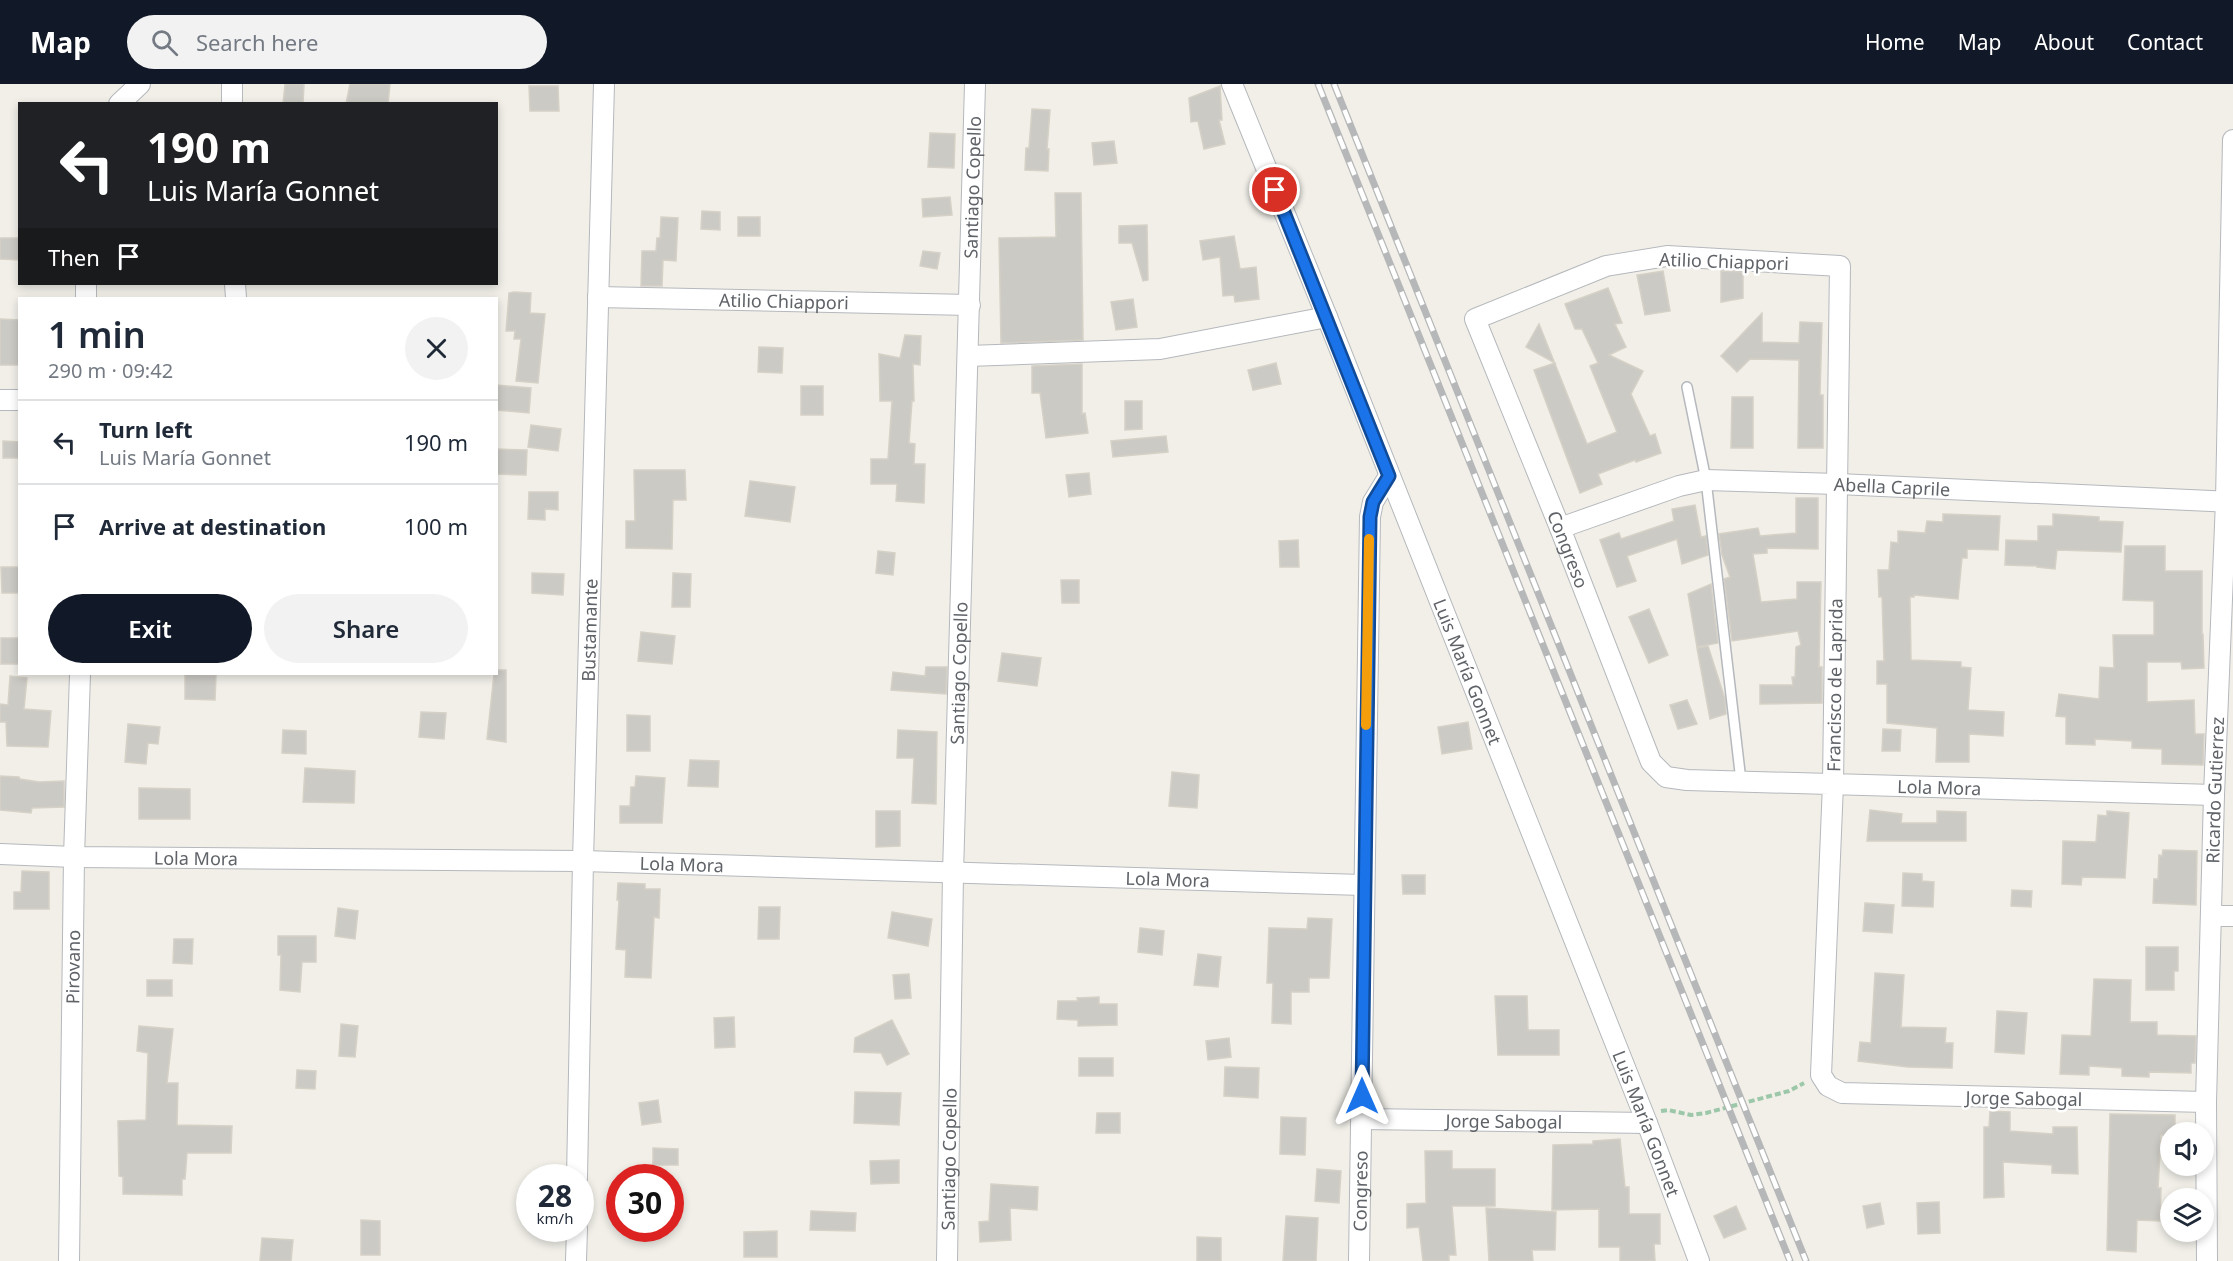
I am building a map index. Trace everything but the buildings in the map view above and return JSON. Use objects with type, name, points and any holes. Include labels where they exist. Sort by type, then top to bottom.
[{"type":"street","points":[[120,102],[140,84]]},
{"type":"street","points":[[232,84],[232,102]]},
{"type":"street","name":"Bustamante","points":[[577,1164],[604,84]]},
{"type":"street","name":"Santiago Copello","points":[[947,1261],[953,874],[975,84]]},
{"type":"street","name":"Luis María Gonnet","points":[[1232,84],[1647,1123],[1699,1261]]},
{"type":"street","name":"Ricardo Gutierrez","points":[[2207,1261],[2206,1102],[2214,795],[2230,502],[2233,140]]},
{"type":"street","name":"Atilio Chiappori","points":[[1475,319],[1606,266],[1667,256],[1840,266]]},
{"type":"street","name":"Francisco de Laprida","points":[[1821,1075],[1833,784],[1840,266]]},
{"type":"street","name":"Atilio Chiappori","points":[[598,297],[970,305]]},
{"type":"street","points":[[968,356],[1160,349],[1327,317]]},
{"type":"street","name":"Congreso","points":[[1475,319],[1560,528],[1651,762],[1666,777]]},
{"type":"street","points":[[0,400],[18,400]]},
{"type":"street","name":"Congreso","points":[[1359,1261],[1370,517],[1373,502],[1389,476]]},
{"type":"street","name":"Abella Caprile","points":[[1560,528],[1679,486],[1706,480],[2230,502]]},
{"type":"street","name":"Pirovano","points":[[69,1261],[74,857],[80,675]]},
{"type":"street","name":"Lola Mora","points":[[1666,777],[1741,782],[2214,795]]},
{"type":"street","name":"Lola Mora","points":[[0,855],[583,861],[1363,885]]},
{"type":"street","points":[[2211,916],[2233,916]]},
{"type":"street","name":"Jorge Sabogal","points":[[1821,1075],[1828,1086],[1842,1093],[2206,1102]]},
{"type":"street","name":"Jorge Sabogal","points":[[1362,1119],[1647,1123]]},
{"type":"street","points":[[576,1242],[576,1261]]},
{"type":"lane","points":[[1687,387],[1706,480],[1741,782]]},
{"type":"path","points":[[1647,1123],[1660,1112],[1668,1110],[1691,1115],[1706,1113],[1789,1091],[1821,1075]]},
{"type":"railway","points":[[1318,84],[1790,1261]]},
{"type":"railway","points":[[1334,84],[1806,1261]]},
{"type":"slow traffic","points":[[1366,725],[1369,539]]},
{"type":"route","points":[[1275,190],[1389,476],[1373,502],[1370,517],[1363,885],[1362,1096]]}]
